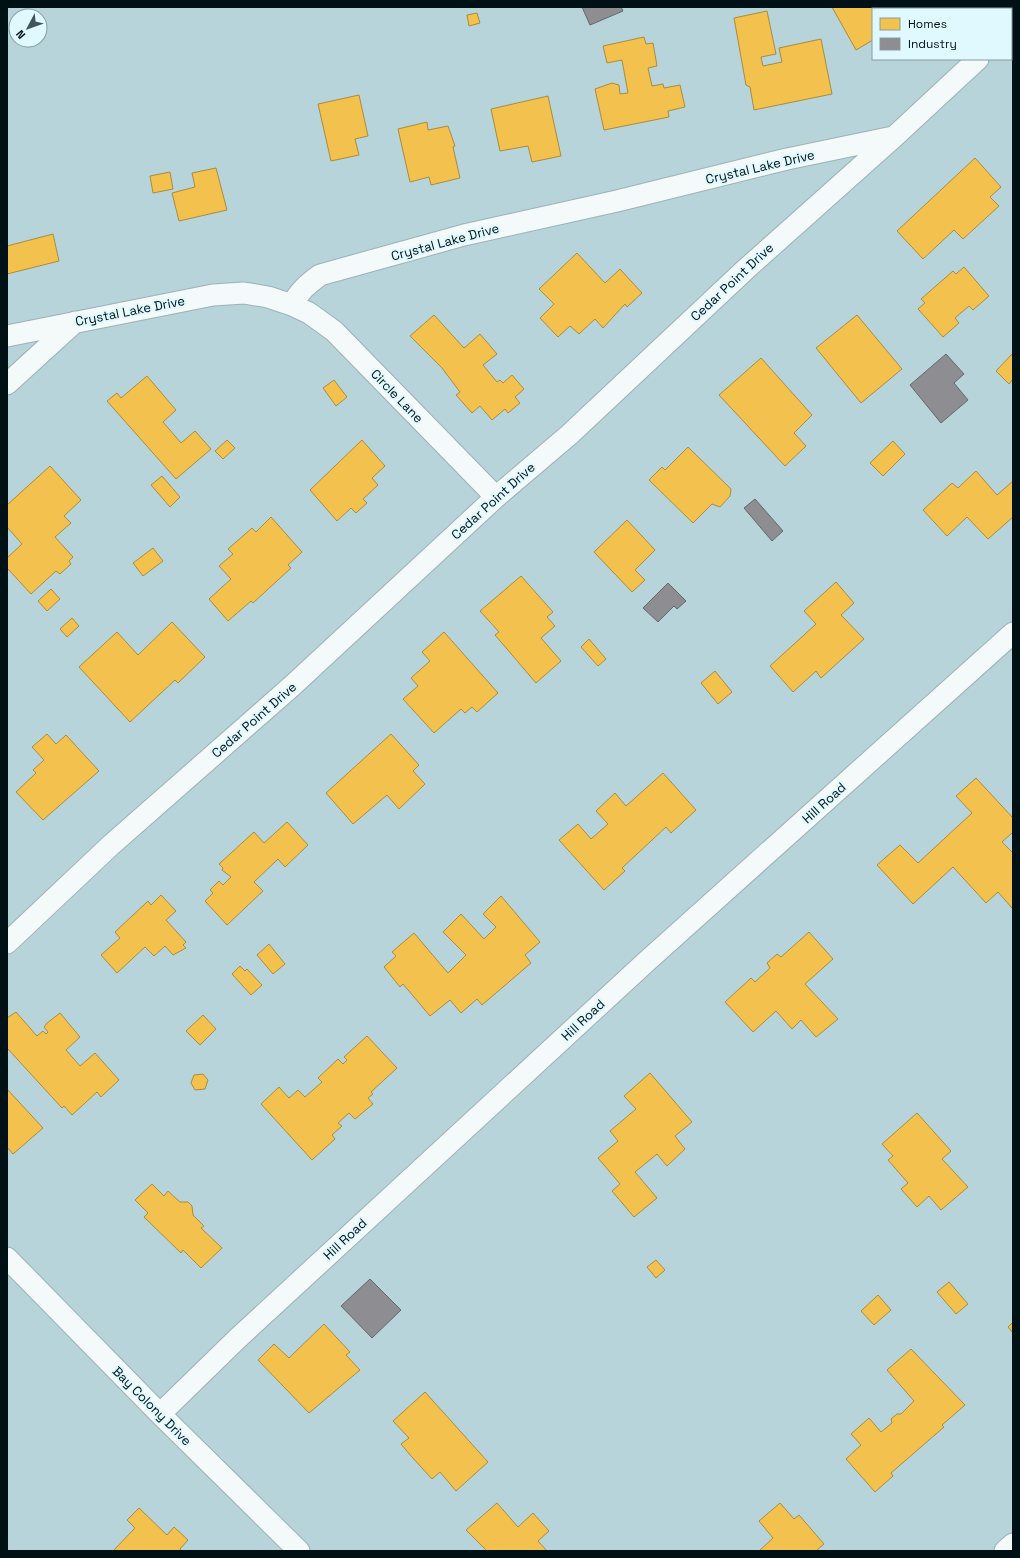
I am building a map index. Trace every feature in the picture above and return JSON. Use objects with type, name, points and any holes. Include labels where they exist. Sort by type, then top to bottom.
[{"type":"street","name":"Cedar Point Drive","points":[[7,943],[111,845],[292,686],[496,497],[568,435],[746,268],[894,137],[977,60]]},
{"type":"street","name":"Crystal Lake Drive","points":[[7,336],[212,295],[244,293],[268,297],[292,305],[304,286],[320,275],[464,235],[617,201],[788,159],[894,137]]},
{"type":"street","name":"Circle Lane","points":[[292,305],[309,313],[334,331],[496,497]]},
{"type":"street","points":[[7,384],[76,322]]},
{"type":"street","name":"Hill Road","points":[[160,1414],[237,1339],[646,962],[1013,633]]},
{"type":"street","name":"Bay Colony Drive","points":[[7,1258],[160,1414],[300,1551]]},
{"type":"street","points":[[1005,1551],[1013,1544]]},
{"type":"building: Homes","points":[[832,7],[900,8],[872,8],[872,41],[856,50]]},
{"type":"building: Homes","points":[[767,11],[776,54],[761,57],[763,66],[782,62],[779,48],[821,39],[832,94],[754,110],[750,87],[746,85],[734,18]]},
{"type":"building: Homes","points":[[477,13],[480,23],[469,26],[467,15]]},
{"type":"building: Homes","points":[[644,37],[646,44],[653,43],[657,66],[648,68],[652,86],[663,84],[664,88],[680,85],[685,107],[668,111],[669,117],[604,130],[595,89],[612,83],[619,85],[620,94],[628,93],[622,60],[607,63],[603,46]]},
{"type":"building: Homes","points":[[359,95],[368,136],[355,139],[359,155],[331,161],[318,104]]},
{"type":"building: Homes","points":[[548,96],[561,156],[532,162],[528,146],[500,151],[491,109]]},
{"type":"building: Homes","points":[[427,122],[428,130],[448,126],[455,146],[453,147],[460,178],[431,185],[429,177],[410,182],[398,129]]},
{"type":"building: Homes","points":[[975,158],[1001,187],[990,197],[999,206],[963,239],[954,230],[923,259],[897,231]]},
{"type":"building: Homes","points":[[216,168],[227,210],[179,221],[172,193],[195,187],[192,173]]},
{"type":"building: Homes","points":[[170,172],[173,189],[153,193],[150,176]]},
{"type":"building: Homes","points":[[53,234],[59,261],[7,274],[7,246]]},
{"type":"building: Homes","points":[[577,253],[605,283],[620,269],[642,293],[627,307],[625,304],[603,328],[595,319],[579,334],[570,326],[558,337],[540,318],[554,304],[539,289]]},
{"type":"building: Homes","points":[[964,267],[989,296],[973,310],[969,306],[955,318],[959,323],[943,337],[918,309],[925,303],[921,299],[953,271],[956,274]]},
{"type":"building: Homes","points":[[434,315],[464,348],[480,334],[497,354],[483,365],[497,382],[500,380],[503,383],[512,375],[524,389],[515,397],[520,403],[508,413],[505,409],[492,420],[480,406],[472,413],[456,395],[460,392],[442,368],[410,336]]},
{"type":"building: Homes","points":[[857,315],[902,369],[861,403],[816,348]]},
{"type":"building: Homes","points":[[1013,353],[1013,379],[1009,384],[996,371]]},
{"type":"building: Homes","points":[[761,358],[812,415],[794,433],[806,446],[785,466],[719,395]]},
{"type":"building: Homes","points":[[147,376],[176,410],[163,422],[181,443],[195,431],[211,449],[176,479],[107,401],[117,393],[121,398]]},
{"type":"building: Homes","points":[[334,380],[347,397],[336,406],[323,388]]},
{"type":"building: Homes","points":[[227,440],[235,448],[223,459],[215,451]]},
{"type":"building: Homes","points":[[362,440],[385,466],[372,478],[378,485],[363,499],[367,503],[356,513],[351,508],[337,521],[310,490]]},
{"type":"building: Homes","points":[[893,441],[905,454],[883,476],[870,463]]},
{"type":"building: Homes","points":[[688,447],[731,489],[730,496],[720,507],[712,504],[693,523],[649,480],[662,467],[665,470]]},
{"type":"building: Homes","points":[[50,466],[81,500],[64,516],[71,523],[55,537],[73,557],[69,561],[71,564],[60,574],[56,571],[31,594],[7,568],[7,558],[22,544],[7,527],[7,505]]},
{"type":"building: Homes","points":[[976,471],[997,495],[1013,481],[1013,517],[988,539],[967,517],[947,536],[923,510],[952,483],[958,488]]},
{"type":"building: Homes","points":[[162,476],[180,497],[170,507],[151,485]]},
{"type":"building: Homes","points":[[271,517],[302,552],[288,565],[291,568],[253,603],[251,601],[228,621],[209,599],[231,579],[219,566],[233,554],[228,549],[252,528],[256,532]]},
{"type":"building: Homes","points":[[627,520],[655,550],[635,570],[645,580],[632,592],[594,552]]},
{"type":"building: Homes","points":[[153,548],[163,561],[143,576],[133,563]]},
{"type":"building: Homes","points":[[521,576],[553,612],[547,617],[555,626],[541,638],[561,661],[536,683],[495,635],[499,632],[480,611]]},
{"type":"building: Homes","points":[[836,582],[854,603],[841,615],[864,639],[821,678],[816,671],[793,692],[770,666],[816,624],[804,611]]},
{"type":"building: Homes","points":[[51,589],[60,599],[47,611],[38,601]]},
{"type":"building: Homes","points":[[72,618],[79,626],[67,637],[60,629]]},
{"type":"building: Homes","points":[[172,622],[205,657],[178,683],[175,680],[130,722],[79,667],[117,632],[138,655]]},
{"type":"building: Homes","points":[[444,632],[498,693],[477,712],[472,707],[465,713],[461,709],[434,733],[403,699],[418,686],[411,678],[430,661],[422,652]]},
{"type":"building: Homes","points":[[589,639],[606,659],[598,666],[581,647]]},
{"type":"building: Homes","points":[[715,671],[732,692],[718,704],[701,683]]},
{"type":"building: Homes","points":[[47,734],[56,744],[66,735],[99,771],[43,820],[16,792],[36,773],[33,770],[44,760],[32,747]]},
{"type":"building: Homes","points":[[391,734],[419,765],[413,771],[425,784],[399,809],[387,795],[353,824],[326,793]]},
{"type":"building: Homes","points":[[663,773],[696,810],[671,833],[666,827],[622,868],[625,871],[604,890],[559,840],[578,824],[591,839],[608,824],[596,811],[615,793],[626,806]]},
{"type":"building: Homes","points":[[976,778],[1013,818],[1013,832],[1002,842],[1013,853],[1013,907],[1012,908],[998,892],[986,903],[953,867],[913,904],[877,865],[900,845],[918,863],[972,813],[956,796]]},
{"type":"building: Homes","points":[[287,822],[308,845],[285,867],[278,859],[254,882],[263,891],[227,925],[205,901],[213,893],[210,890],[219,881],[223,885],[231,877],[222,870],[223,868],[219,864],[254,832],[264,843]]},
{"type":"building: Homes","points":[[161,895],[176,911],[166,920],[186,942],[183,945],[186,948],[173,955],[165,946],[154,956],[145,947],[117,973],[101,955],[120,938],[115,932],[148,901],[151,905]]},
{"type":"building: Homes","points":[[501,896],[540,942],[525,955],[531,963],[482,1005],[477,999],[461,1013],[450,1000],[430,1016],[403,984],[400,987],[384,967],[396,956],[392,952],[414,933],[448,973],[466,955],[443,932],[461,914],[484,939],[496,927],[483,914]]},
{"type":"building: Homes","points":[[809,932],[833,959],[805,984],[838,1019],[816,1037],[801,1020],[792,1029],[776,1011],[753,1032],[725,1002],[751,978],[755,982],[770,968],[767,963],[777,954],[781,957]]},
{"type":"building: Homes","points":[[269,944],[285,964],[273,974],[257,955]]},
{"type":"building: Homes","points":[[240,966],[245,971],[247,969],[262,985],[251,995],[232,974]]},
{"type":"building: Homes","points":[[16,1012],[37,1036],[43,1031],[46,1034],[48,1032],[44,1027],[60,1013],[80,1037],[66,1050],[80,1066],[95,1053],[119,1080],[101,1097],[97,1092],[72,1115],[64,1106],[62,1108],[7,1048],[7,1018]]},
{"type":"building: Homes","points":[[203,1015],[216,1029],[200,1045],[186,1031]]},
{"type":"building: Homes","points":[[367,1036],[397,1068],[371,1092],[373,1094],[368,1098],[373,1104],[355,1119],[349,1113],[338,1123],[342,1126],[332,1135],[335,1139],[312,1160],[261,1104],[279,1087],[289,1098],[298,1090],[305,1097],[322,1082],[318,1078],[338,1059],[343,1064],[347,1060],[344,1057]]},
{"type":"building: Homes","points":[[650,1073],[692,1122],[675,1136],[685,1149],[667,1166],[657,1154],[635,1172],[657,1198],[634,1217],[612,1191],[620,1184],[598,1158],[618,1141],[610,1131],[636,1109],[624,1096]]},
{"type":"building: Homes","points":[[203,1074],[208,1080],[205,1089],[195,1090],[191,1083],[194,1075]]},
{"type":"building: Homes","points":[[7,1089],[43,1128],[13,1154],[7,1147]]},
{"type":"building: Homes","points":[[917,1113],[951,1151],[942,1159],[968,1187],[941,1210],[929,1196],[917,1207],[901,1189],[908,1183],[888,1160],[893,1156],[882,1144]]},
{"type":"building: Homes","points":[[152,1184],[164,1196],[168,1191],[180,1202],[188,1202],[192,1206],[193,1215],[204,1226],[201,1228],[222,1248],[201,1268],[183,1250],[181,1253],[144,1217],[148,1213],[135,1200]]},
{"type":"building: Homes","points":[[656,1260],[665,1270],[656,1278],[647,1267]]},
{"type":"building: Homes","points":[[949,1282],[968,1304],[956,1314],[937,1292]]},
{"type":"building: Homes","points":[[878,1295],[891,1310],[874,1325],[861,1311]]},
{"type":"building: Homes","points":[[1013,1322],[1013,1333],[1008,1327]]},
{"type":"building: Homes","points":[[324,1324],[350,1352],[346,1355],[360,1370],[309,1413],[258,1360],[274,1344],[289,1358]]},
{"type":"building: Homes","points":[[911,1349],[965,1405],[942,1425],[944,1427],[891,1473],[893,1476],[875,1492],[846,1459],[861,1445],[851,1434],[869,1418],[881,1432],[892,1423],[891,1419],[897,1414],[901,1414],[914,1401],[887,1370]]},
{"type":"building: Homes","points":[[425,1392],[488,1462],[456,1491],[440,1472],[432,1479],[411,1456],[401,1444],[409,1438],[393,1421]]},
{"type":"building: Homes","points":[[497,1503],[518,1527],[533,1513],[549,1531],[538,1541],[547,1551],[487,1551],[466,1530]]},
{"type":"building: Homes","points":[[780,1503],[794,1519],[799,1515],[824,1544],[816,1551],[759,1551],[773,1538],[759,1521]]},
{"type":"building: Homes","points":[[139,1508],[167,1535],[174,1527],[188,1540],[180,1549],[181,1551],[113,1551],[135,1528],[127,1520]]},
{"type":"building: Industry","points":[[582,7],[621,7],[623,11],[590,25]]},
{"type":"building: Industry","points":[[946,354],[964,374],[954,383],[968,400],[941,423],[910,385]]},
{"type":"building: Industry","points":[[755,499],[783,531],[772,541],[744,508]]},
{"type":"building: Industry","points":[[668,583],[686,601],[677,609],[674,606],[658,622],[643,608]]},
{"type":"building: Industry","points":[[370,1279],[401,1310],[372,1338],[341,1306]]}]
